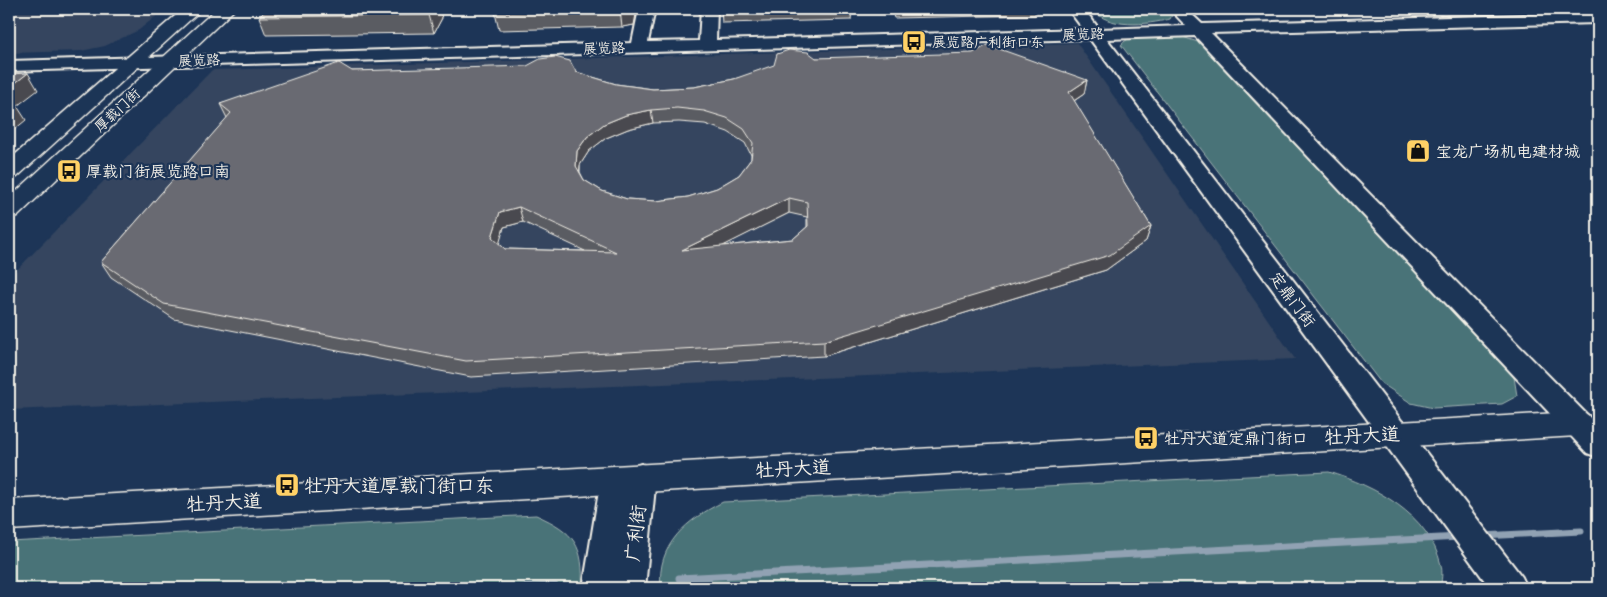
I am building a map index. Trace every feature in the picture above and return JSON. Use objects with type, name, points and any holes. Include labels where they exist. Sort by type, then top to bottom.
[{"type":"main road","name":"厚载门街","points":[[9,172],[193,9]]},
{"type":"main road","name":"厚载门街","points":[[9,211],[226,9]]},
{"type":"main road","name":"牡丹大道","points":[[9,515],[1394,433],[1588,435]]},
{"type":"street","points":[[640,44],[647,9]]},
{"type":"street","points":[[707,42],[709,9]]},
{"type":"street","name":"定鼎门街","points":[[1076,9],[1510,588]]},
{"type":"street","points":[[1178,9],[1588,435]]},
{"type":"street","name":"展览路","points":[[9,66],[137,59],[1598,18]]},
{"type":"street","name":"展览路","points":[[9,59],[137,59]]},
{"type":"street","name":"广利街","points":[[600,588],[628,478]]},
{"type":"street","name":"广利街","points":[[628,478],[628,588]]},
{"type":"shaded area","points":[[9,9],[165,9],[139,30],[105,46],[81,51],[9,53]]},
{"type":"shaded area","points":[[1077,43],[1295,359],[9,410],[9,278],[212,70]]},
{"type":"green space","points":[[1092,9],[1169,9],[1173,13],[1170,19],[1150,23],[1128,24],[1108,20]]},
{"type":"green space","points":[[1154,34],[1176,35],[1198,42],[1514,377],[1517,396],[1502,404],[1433,408],[1411,403],[1381,383],[1121,45],[1139,36]]},
{"type":"green space","points":[[1329,472],[1364,485],[1381,494],[1412,517],[1425,531],[1435,547],[1442,568],[1441,588],[661,588],[661,572],[669,546],[677,535],[698,516],[723,502]]},
{"type":"green space","points":[[536,515],[560,528],[574,542],[579,551],[581,561],[582,588],[9,588],[9,542]]},
{"type":"building","points":[[267,9],[432,9],[429,15],[259,17]]},
{"type":"building","points":[[497,9],[625,9],[495,13]]},
{"type":"building","points":[[988,45],[1087,80],[1069,92],[1151,226],[1110,255],[824,341],[466,361],[164,304],[101,262],[231,113],[220,104],[339,63],[352,71],[527,66],[540,59],[555,57],[570,61],[576,72],[616,84],[653,89],[694,87],[734,79],[774,65],[777,54],[789,50],[808,52],[816,58],[973,53]],"holes":[[[677,108],[704,111],[727,118],[744,129],[753,143],[751,159],[739,175],[717,188],[688,197],[656,201],[627,199],[602,191],[584,180],[576,166],[577,151],[587,137],[604,124],[626,115],[651,110]],[[789,198],[807,202],[808,226],[793,239],[682,250]],[[519,207],[616,252],[505,249],[492,237],[500,212]]]},
{"type":"building","points":[[28,73],[9,88],[9,74]]},
{"type":"building","points":[[9,103],[16,103],[9,108]]},
{"type":"waterway","points":[[1482,536],[1581,531]]},
{"type":"waterway","points":[[679,578],[1460,537]]},
{"type":"waterway","points":[[506,588],[555,586]]},
{"type":"place","name":"展览路广利街口东","points":[[914,42]]},
{"type":"place","name":"宝龙广场机电建材城","points":[[1418,151]]},
{"type":"place","name":"厚载门街展览路口南","points":[[69,171]]},
{"type":"place","name":"牡丹大道定鼎门街口","points":[[1146,438]]},
{"type":"place","name":"牡丹大道厚载门街口东","points":[[287,485]]}]
